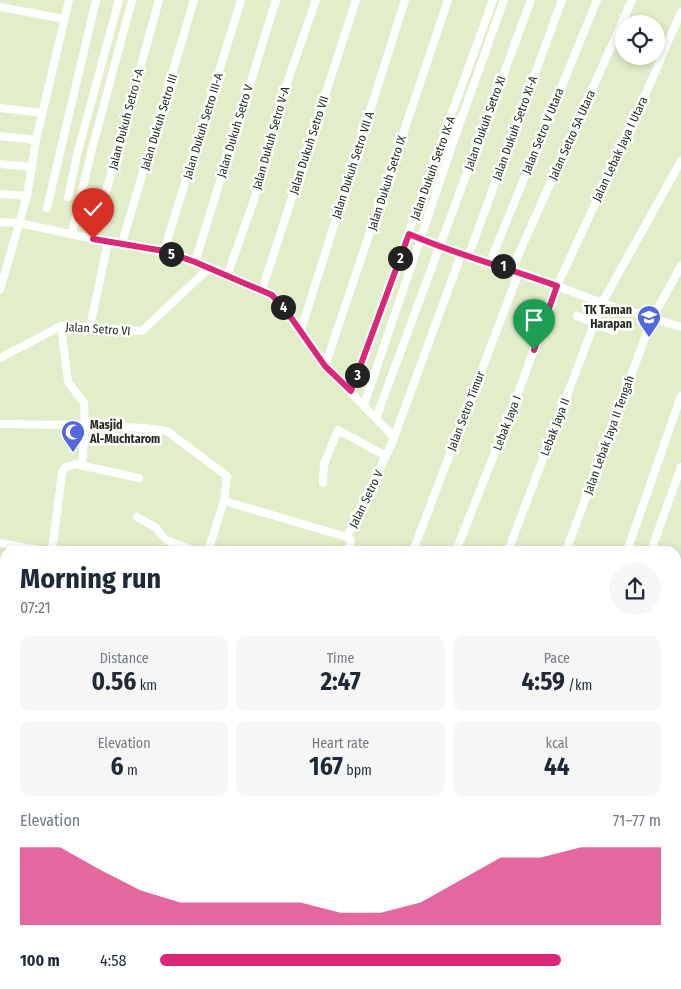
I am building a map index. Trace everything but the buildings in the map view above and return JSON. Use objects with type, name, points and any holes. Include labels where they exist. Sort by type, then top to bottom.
[{"type":"street","points":[[0,290],[27,196],[48,83],[69,0]]},
{"type":"street","points":[[47,208],[96,0]]},
{"type":"street","points":[[68,198],[78,151],[119,0]]},
{"type":"street","points":[[72,233],[132,0]]},
{"type":"street","name":"Jalan Dukuh Setro I-A","points":[[93,239],[159,0]]},
{"type":"street","name":"Jalan Dukuh Setro III","points":[[122,243],[194,0]]},
{"type":"street","name":"Jalan Dukuh Setro III-A","points":[[164,251],[241,0]]},
{"type":"street","name":"Jalan Dukuh Setro V","points":[[195,262],[276,0]]},
{"type":"street","name":"Jalan Dukuh Setro V-A","points":[[227,276],[254,200],[288,80],[316,0]]},
{"type":"street","name":"Jalan Dukuh Setro VII","points":[[262,290],[356,0]]},
{"type":"street","name":"Jalan Dukuh Setro VII A","points":[[300,330],[405,0]]},
{"type":"street","name":"Jalan Dukuh Setro IX","points":[[325,366],[448,0]]},
{"type":"street","name":"Jalan Dukuh Setro IX-A","points":[[351,391],[493,0]]},
{"type":"street","points":[[364,405],[422,239],[456,134],[504,0]]},
{"type":"street","name":"Jalan Dukuh Setro XI","points":[[376,418],[531,0]]},
{"type":"street","name":"Jalan Dukuh Setro XI-A","points":[[465,256],[562,0]]},
{"type":"street","name":"Jalan Setro V Utara","points":[[490,262],[597,0]]},
{"type":"street","name":"Jalan Setro 5A Utara","points":[[516,270],[632,0]]},
{"type":"street","points":[[0,8],[64,18]]},
{"type":"street","name":"Jalan Lebak Jaya I Utara","points":[[556,289],[640,107],[681,12]]},
{"type":"street","points":[[0,108],[42,113]]},
{"type":"street","points":[[0,136],[36,140]]},
{"type":"street","name":"Lebak Jaya II","points":[[510,546],[602,303],[681,161]]},
{"type":"street","points":[[0,164],[32,167]]},
{"type":"street","points":[[0,194],[27,196]]},
{"type":"street","points":[[0,222],[19,223],[108,242],[164,251],[262,290],[277,299],[325,366],[394,437]]},
{"type":"street","points":[[409,234],[465,256],[516,270],[556,289],[681,327]]},
{"type":"street","points":[[90,327],[108,242]]},
{"type":"street","points":[[0,254],[10,254]]},
{"type":"street","name":"Jalan Setro V","points":[[224,501],[347,537],[394,437],[465,256]]},
{"type":"street","name":"Jalan Lebak Jaya II Tengah","points":[[568,546],[652,319],[681,266]]},
{"type":"street","name":"Jalan Setro VI","points":[[0,358],[61,326],[139,332],[144,330],[209,268]]},
{"type":"street","name":"Jalan Setro Timur","points":[[415,546],[516,270]]},
{"type":"street","name":"Lebak Jaya I","points":[[458,546],[513,407],[556,289]]},
{"type":"street","points":[[577,316],[614,331]]},
{"type":"street","points":[[61,326],[68,382],[84,403],[85,425],[82,466]]},
{"type":"street","points":[[629,546],[681,396]]},
{"type":"street","points":[[0,424],[144,428],[173,435],[227,476],[224,501],[210,546]]},
{"type":"street","points":[[323,482],[324,464],[338,430],[386,456]]},
{"type":"street","points":[[53,546],[64,468],[72,465],[82,466],[139,478]]},
{"type":"street","points":[[653,545],[681,467]]},
{"type":"street","points":[[137,517],[155,527],[166,540],[182,546]]},
{"type":"street","points":[[347,537],[352,540],[350,546]]},
{"type":"street","points":[[0,543],[16,546]]},
{"type":"place","name":"TK Taman Harapan","points":[[649,338]]},
{"type":"place","name":"Masjid Al-Muchtarom","points":[[73,453]]},
{"type":"route","points":[[93,239],[164,251],[195,262],[272,295],[292,319],[325,366],[351,391],[409,234],[461,255],[512,269],[557,286],[534,350]]}]
